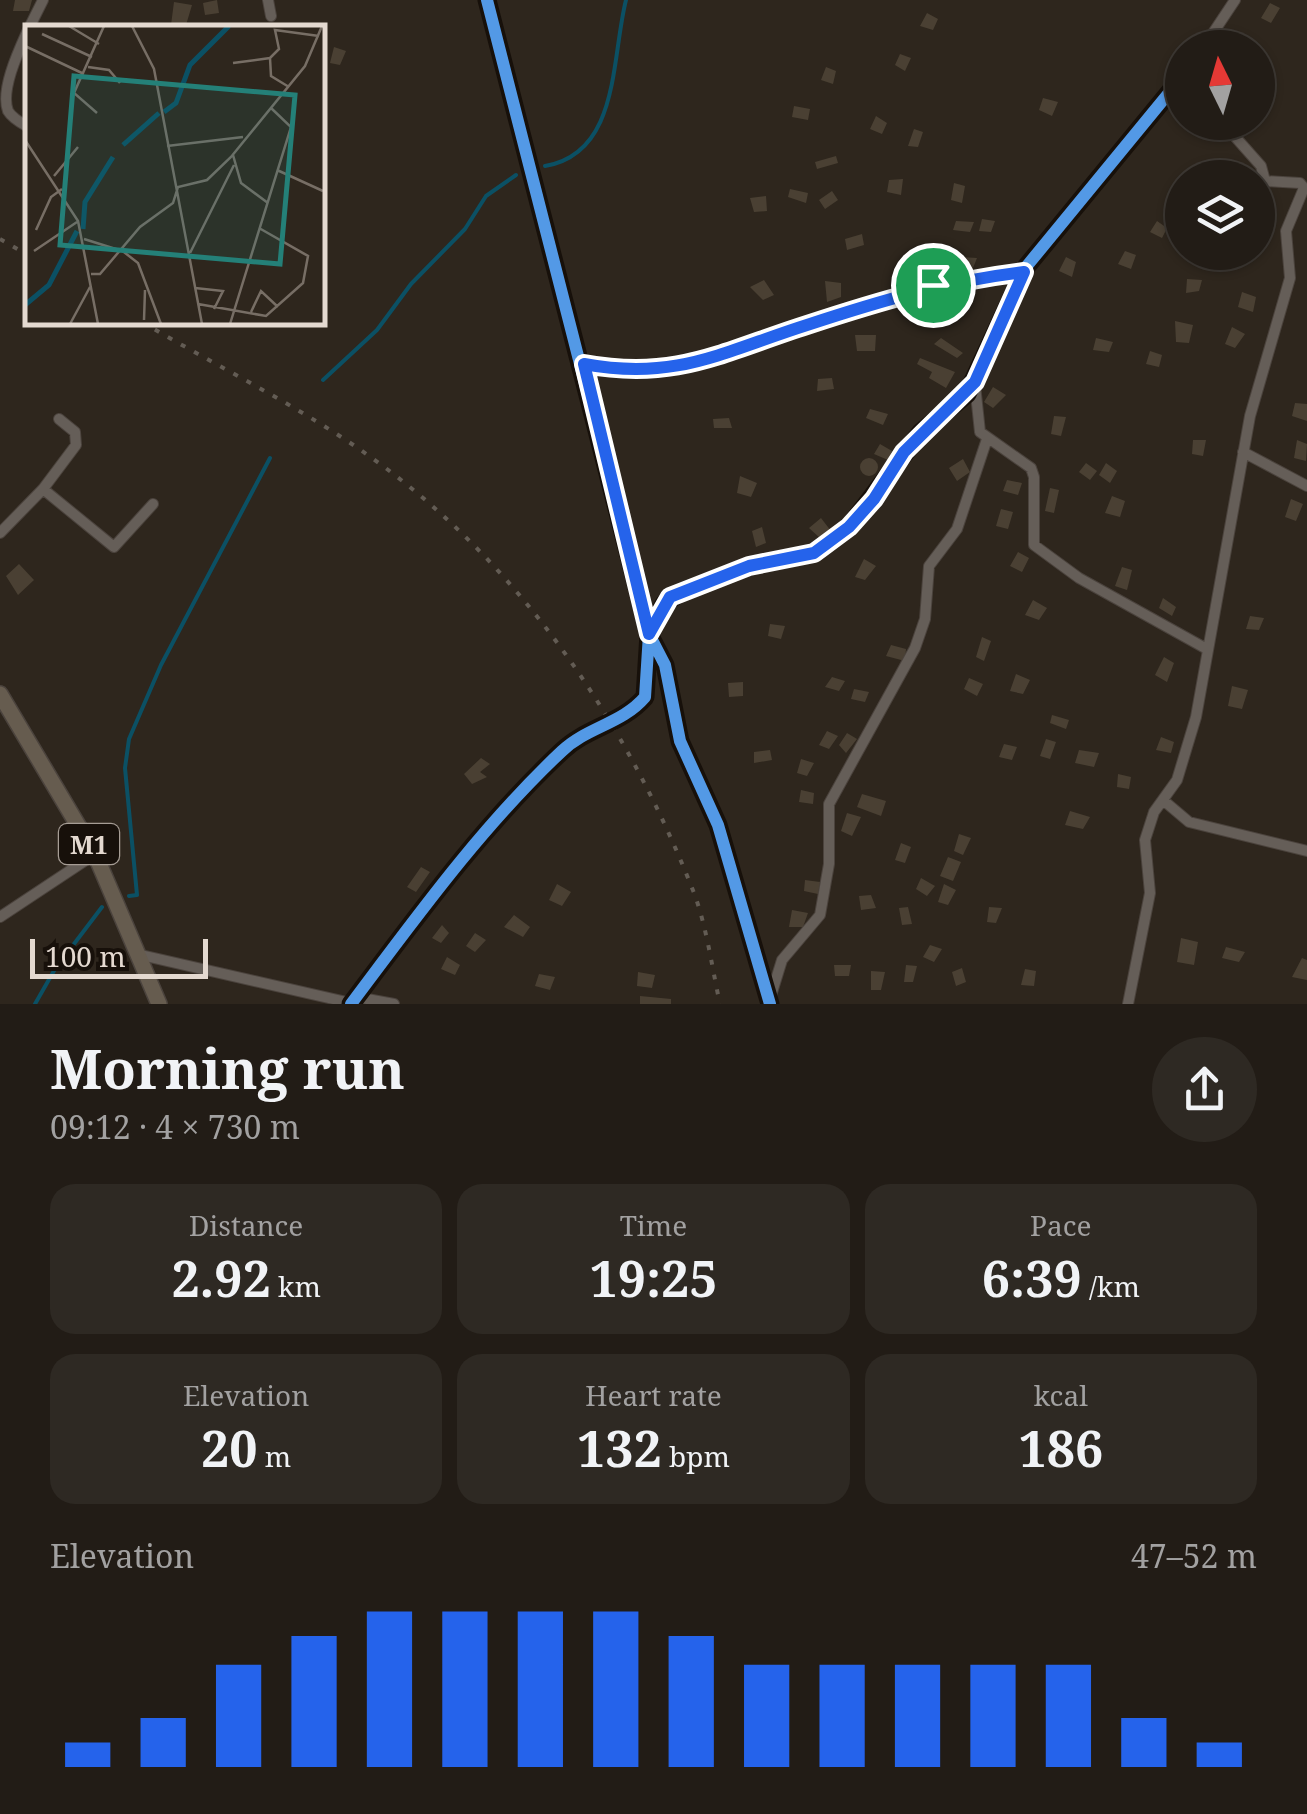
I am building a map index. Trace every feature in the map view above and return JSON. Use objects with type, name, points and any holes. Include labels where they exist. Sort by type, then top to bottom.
[{"type":"main road","name":"M1","points":[[0,694],[95,854],[159,1004]]},
{"type":"street","points":[[30,25],[44,0]]},
{"type":"street","points":[[268,0],[271,16]]},
{"type":"street","points":[[487,0],[584,364],[649,634],[665,666],[680,741],[718,825],[769,1003]]},
{"type":"street","points":[[1215,30],[1235,0]]},
{"type":"street","points":[[25,37],[10,77],[6,102],[12,116],[25,126]]},
{"type":"street","points":[[353,1001],[464,856],[540,773],[572,742],[623,717],[645,697],[649,634],[670,597],[749,566],[800,558],[832,543],[874,499],[920,432],[975,382],[1024,272],[1165,107]]},
{"type":"street","points":[[1128,1004],[1149,906],[1145,840],[1177,780],[1196,717],[1242,452],[1290,278],[1286,231],[1304,188],[1302,184],[1264,181],[1261,166],[1238,140]]},
{"type":"street","points":[[584,364],[630,372],[679,368],[933,285],[1024,272]]},
{"type":"street","points":[[975,382],[976,424],[987,439],[1031,468],[1032,536],[1041,552],[1123,605],[1205,648]]},
{"type":"street","points":[[0,534],[43,489],[78,438],[59,419]]},
{"type":"street","points":[[769,1003],[782,960],[820,915],[830,864],[830,804],[915,648],[926,620],[929,566],[956,529],[987,439]]},
{"type":"street","points":[[1242,452],[1307,486]]},
{"type":"street","points":[[43,489],[114,547],[153,504]]},
{"type":"street","points":[[1163,800],[1189,822],[1307,851]]},
{"type":"street","points":[[0,917],[95,854]]},
{"type":"street","points":[[140,955],[353,1001],[394,1004]]},
{"type":"building","points":[[15,0],[32,0],[29,11],[13,11]]},
{"type":"building","points":[[217,0],[219,13],[205,15],[203,3]]},
{"type":"building","points":[[174,2],[192,5],[186,25],[171,25]]},
{"type":"building","points":[[1270,3],[1280,8],[1271,23],[1261,18]]},
{"type":"building","points":[[927,13],[938,19],[933,30],[920,26]]},
{"type":"building","points":[[334,47],[346,51],[340,65],[330,63]]},
{"type":"building","points":[[900,54],[911,58],[905,71],[895,65]]},
{"type":"building","points":[[826,67],[836,71],[833,84],[821,80]]},
{"type":"building","points":[[1043,98],[1058,102],[1052,116],[1039,110]]},
{"type":"building","points":[[794,106],[810,109],[808,120],[792,117]]},
{"type":"building","points":[[876,116],[887,123],[882,134],[870,129]]},
{"type":"building","points":[[914,129],[923,132],[918,147],[908,146]]},
{"type":"building","points":[[836,156],[838,163],[817,169],[815,162]]},
{"type":"building","points":[[903,179],[901,195],[887,192],[889,180]]},
{"type":"building","points":[[954,183],[965,186],[962,203],[951,200]]},
{"type":"building","points":[[790,189],[808,193],[806,203],[788,197]]},
{"type":"building","points":[[832,191],[838,200],[825,209],[819,200]]},
{"type":"building","points":[[766,196],[767,211],[754,212],[750,198]]},
{"type":"building","points":[[982,219],[995,221],[991,232],[979,231]]},
{"type":"building","points":[[956,221],[974,222],[970,232],[953,230]]},
{"type":"building","points":[[1157,221],[1165,227],[1162,238],[1150,232]]},
{"type":"building","points":[[862,234],[864,245],[847,250],[845,239]]},
{"type":"building","points":[[912,250],[925,252],[923,264],[910,261]]},
{"type":"building","points":[[1125,251],[1136,255],[1131,269],[1118,264]]},
{"type":"building","points":[[961,257],[977,258],[971,273],[961,273]]},
{"type":"building","points":[[1066,257],[1076,262],[1072,277],[1059,271]]},
{"type":"building","points":[[1187,279],[1202,280],[1199,291],[1186,293]]},
{"type":"building","points":[[764,280],[774,295],[763,300],[750,287]]},
{"type":"building","points":[[825,281],[841,283],[841,297],[827,302]]},
{"type":"building","points":[[1242,292],[1256,297],[1253,312],[1238,307]]},
{"type":"building","points":[[1175,321],[1193,325],[1189,343],[1176,342]]},
{"type":"building","points":[[1232,327],[1245,334],[1235,348],[1225,344]]},
{"type":"building","points":[[855,335],[876,335],[875,351],[857,351]]},
{"type":"building","points":[[941,338],[963,353],[957,358],[934,344]]},
{"type":"building","points":[[1096,338],[1113,342],[1109,352],[1093,350]]},
{"type":"building","points":[[1150,351],[1162,355],[1159,367],[1146,364]]},
{"type":"building","points":[[920,358],[955,372],[946,388],[929,378],[932,372],[917,364]]},
{"type":"building","points":[[832,378],[834,389],[817,391],[818,379]]},
{"type":"building","points":[[993,387],[1006,395],[993,408],[984,402]]},
{"type":"building","points":[[1295,403],[1307,404],[1307,421],[1292,416]]},
{"type":"building","points":[[870,409],[888,414],[883,425],[866,418]]},
{"type":"building","points":[[1054,416],[1066,417],[1061,436],[1051,434]]},
{"type":"building","points":[[729,418],[732,428],[714,428],[713,419]]},
{"type":"building","points":[[1193,440],[1206,440],[1203,456],[1192,454]]},
{"type":"building","points":[[1297,440],[1307,444],[1306,461],[1294,458]]},
{"type":"building","points":[[880,444],[892,451],[888,460],[874,454]]},
{"type":"building","points":[[869,458],[878,467],[869,476],[860,467]]},
{"type":"building","points":[[963,459],[970,472],[957,481],[949,468]]},
{"type":"building","points":[[1086,463],[1097,471],[1090,480],[1079,472]]},
{"type":"building","points":[[1106,463],[1117,471],[1110,483],[1099,475]]},
{"type":"building","points":[[740,476],[757,483],[751,497],[737,493]]},
{"type":"building","points":[[1007,480],[1022,483],[1018,495],[1003,491]]},
{"type":"building","points":[[1050,488],[1059,490],[1054,513],[1045,511]]},
{"type":"building","points":[[1112,496],[1125,501],[1120,517],[1105,513]]},
{"type":"building","points":[[1291,499],[1303,504],[1296,521],[1285,517]]},
{"type":"building","points":[[1001,509],[1013,512],[1008,529],[996,526]]},
{"type":"building","points":[[821,518],[831,531],[821,539],[809,528]]},
{"type":"building","points":[[762,527],[766,543],[756,547],[752,531]]},
{"type":"building","points":[[1018,552],[1029,558],[1022,572],[1010,566]]},
{"type":"building","points":[[864,559],[876,566],[865,580],[855,577]]},
{"type":"building","points":[[19,564],[34,580],[18,595],[6,576]]},
{"type":"building","points":[[1122,567],[1132,570],[1127,590],[1115,586]]},
{"type":"building","points":[[1163,598],[1176,607],[1172,616],[1159,608]]},
{"type":"building","points":[[1033,600],[1047,608],[1039,620],[1025,615]]},
{"type":"building","points":[[1250,616],[1264,618],[1259,630],[1246,629]]},
{"type":"building","points":[[770,624],[785,626],[781,639],[768,636]]},
{"type":"building","points":[[982,637],[991,641],[984,661],[976,657]]},
{"type":"building","points":[[891,645],[906,649],[905,661],[886,656]]},
{"type":"building","points":[[1164,657],[1174,663],[1167,682],[1155,675]]},
{"type":"building","points":[[1016,674],[1030,680],[1023,694],[1010,691]]},
{"type":"building","points":[[832,677],[845,681],[839,691],[825,687]]},
{"type":"building","points":[[969,678],[983,684],[977,696],[964,689]]},
{"type":"building","points":[[743,682],[743,696],[729,697],[728,683]]},
{"type":"building","points":[[1232,686],[1248,690],[1242,709],[1228,706]]},
{"type":"building","points":[[854,689],[869,692],[865,702],[851,699]]},
{"type":"building","points":[[1052,715],[1069,720],[1066,729],[1050,723]]},
{"type":"building","points":[[827,731],[838,736],[829,749],[819,745]]},
{"type":"building","points":[[847,733],[857,739],[846,753],[839,745]]},
{"type":"building","points":[[1161,737],[1174,742],[1171,753],[1156,750]]},
{"type":"building","points":[[1046,739],[1056,742],[1050,759],[1040,756]]},
{"type":"building","points":[[1004,744],[1017,747],[1012,760],[999,757]]},
{"type":"building","points":[[770,750],[772,760],[754,763],[754,752]]},
{"type":"building","points":[[1079,750],[1099,753],[1094,767],[1075,763]]},
{"type":"building","points":[[481,758],[490,764],[480,772],[487,777],[472,784],[464,774]]},
{"type":"building","points":[[801,759],[814,763],[807,776],[797,773]]},
{"type":"building","points":[[1118,774],[1131,777],[1129,789],[1117,787]]},
{"type":"building","points":[[801,790],[814,793],[813,804],[799,802]]},
{"type":"building","points":[[862,794],[886,801],[881,816],[857,807]]},
{"type":"building","points":[[1070,811],[1090,817],[1083,829],[1065,825]]},
{"type":"building","points":[[847,813],[861,817],[852,836],[841,831]]},
{"type":"building","points":[[959,834],[971,838],[963,855],[954,851]]},
{"type":"building","points":[[901,843],[911,847],[905,863],[895,860]]},
{"type":"building","points":[[948,857],[961,862],[953,881],[940,876]]},
{"type":"building","points":[[421,867],[430,872],[416,892],[407,887]]},
{"type":"building","points":[[921,878],[935,886],[927,896],[916,889]]},
{"type":"building","points":[[805,880],[820,882],[818,894],[804,891]]},
{"type":"building","points":[[557,884],[571,892],[562,906],[549,900]]},
{"type":"building","points":[[944,884],[956,890],[948,905],[938,902]]},
{"type":"building","points":[[871,895],[876,908],[861,910],[859,896]]},
{"type":"building","points":[[908,907],[912,924],[902,925],[899,908]]},
{"type":"building","points":[[989,907],[1002,908],[996,923],[987,922]]},
{"type":"building","points":[[792,910],[808,913],[803,927],[789,927]]},
{"type":"building","points":[[514,915],[530,927],[523,937],[504,927]]},
{"type":"building","points":[[442,925],[449,933],[441,943],[432,938]]},
{"type":"building","points":[[475,933],[486,940],[475,952],[466,946]]},
{"type":"building","points":[[1181,938],[1198,942],[1194,965],[1177,962]]},
{"type":"building","points":[[930,945],[942,949],[934,962],[923,957]]},
{"type":"building","points":[[1226,947],[1245,952],[1239,962],[1222,958]]},
{"type":"building","points":[[447,957],[460,965],[455,975],[441,969]]},
{"type":"building","points":[[1302,958],[1307,960],[1307,980],[1292,977]]},
{"type":"building","points":[[834,965],[851,965],[849,976],[835,976]]},
{"type":"building","points":[[906,965],[917,966],[913,982],[904,982]]},
{"type":"building","points":[[962,968],[966,982],[956,986],[952,972]]},
{"type":"building","points":[[1025,969],[1036,971],[1034,986],[1021,985]]},
{"type":"building","points":[[871,971],[885,972],[881,990],[871,990]]},
{"type":"building","points":[[638,972],[655,975],[652,988],[637,986]]},
{"type":"building","points":[[539,974],[555,977],[550,990],[535,986]]},
{"type":"building","points":[[640,996],[671,999],[671,1004],[640,1004]]},
{"type":"waterway","points":[[545,166],[569,158],[587,143],[600,123],[614,75],[626,0]]},
{"type":"waterway","points":[[323,380],[377,330],[411,284],[465,229],[486,196],[516,175]]},
{"type":"waterway","points":[[129,896],[137,895],[125,768],[129,739],[161,665],[270,458]]},
{"type":"waterway","points":[[35,1004],[55,969],[102,907]]},
{"type":"railway","points":[[0,239],[25,253]]},
{"type":"railway","points":[[147,325],[288,404],[372,458],[426,500],[522,598],[602,709],[667,830],[699,906],[720,1004]]},
{"type":"cycle path","points":[[487,0],[649,634],[665,665],[680,741],[718,825],[770,1004]]},
{"type":"cycle path","points":[[351,1004],[451,873],[533,780],[572,743],[626,713],[645,697],[649,634],[664,604],[681,592],[749,566],[814,553],[849,527],[921,432],[967,394],[1026,267],[1165,98]]},
{"type":"route","points":[[1024,272],[982,370],[967,394],[920,432],[874,499],[832,543],[800,558],[749,566],[670,597],[649,634],[584,364],[630,372],[679,368],[933,285],[1024,272]]}]
